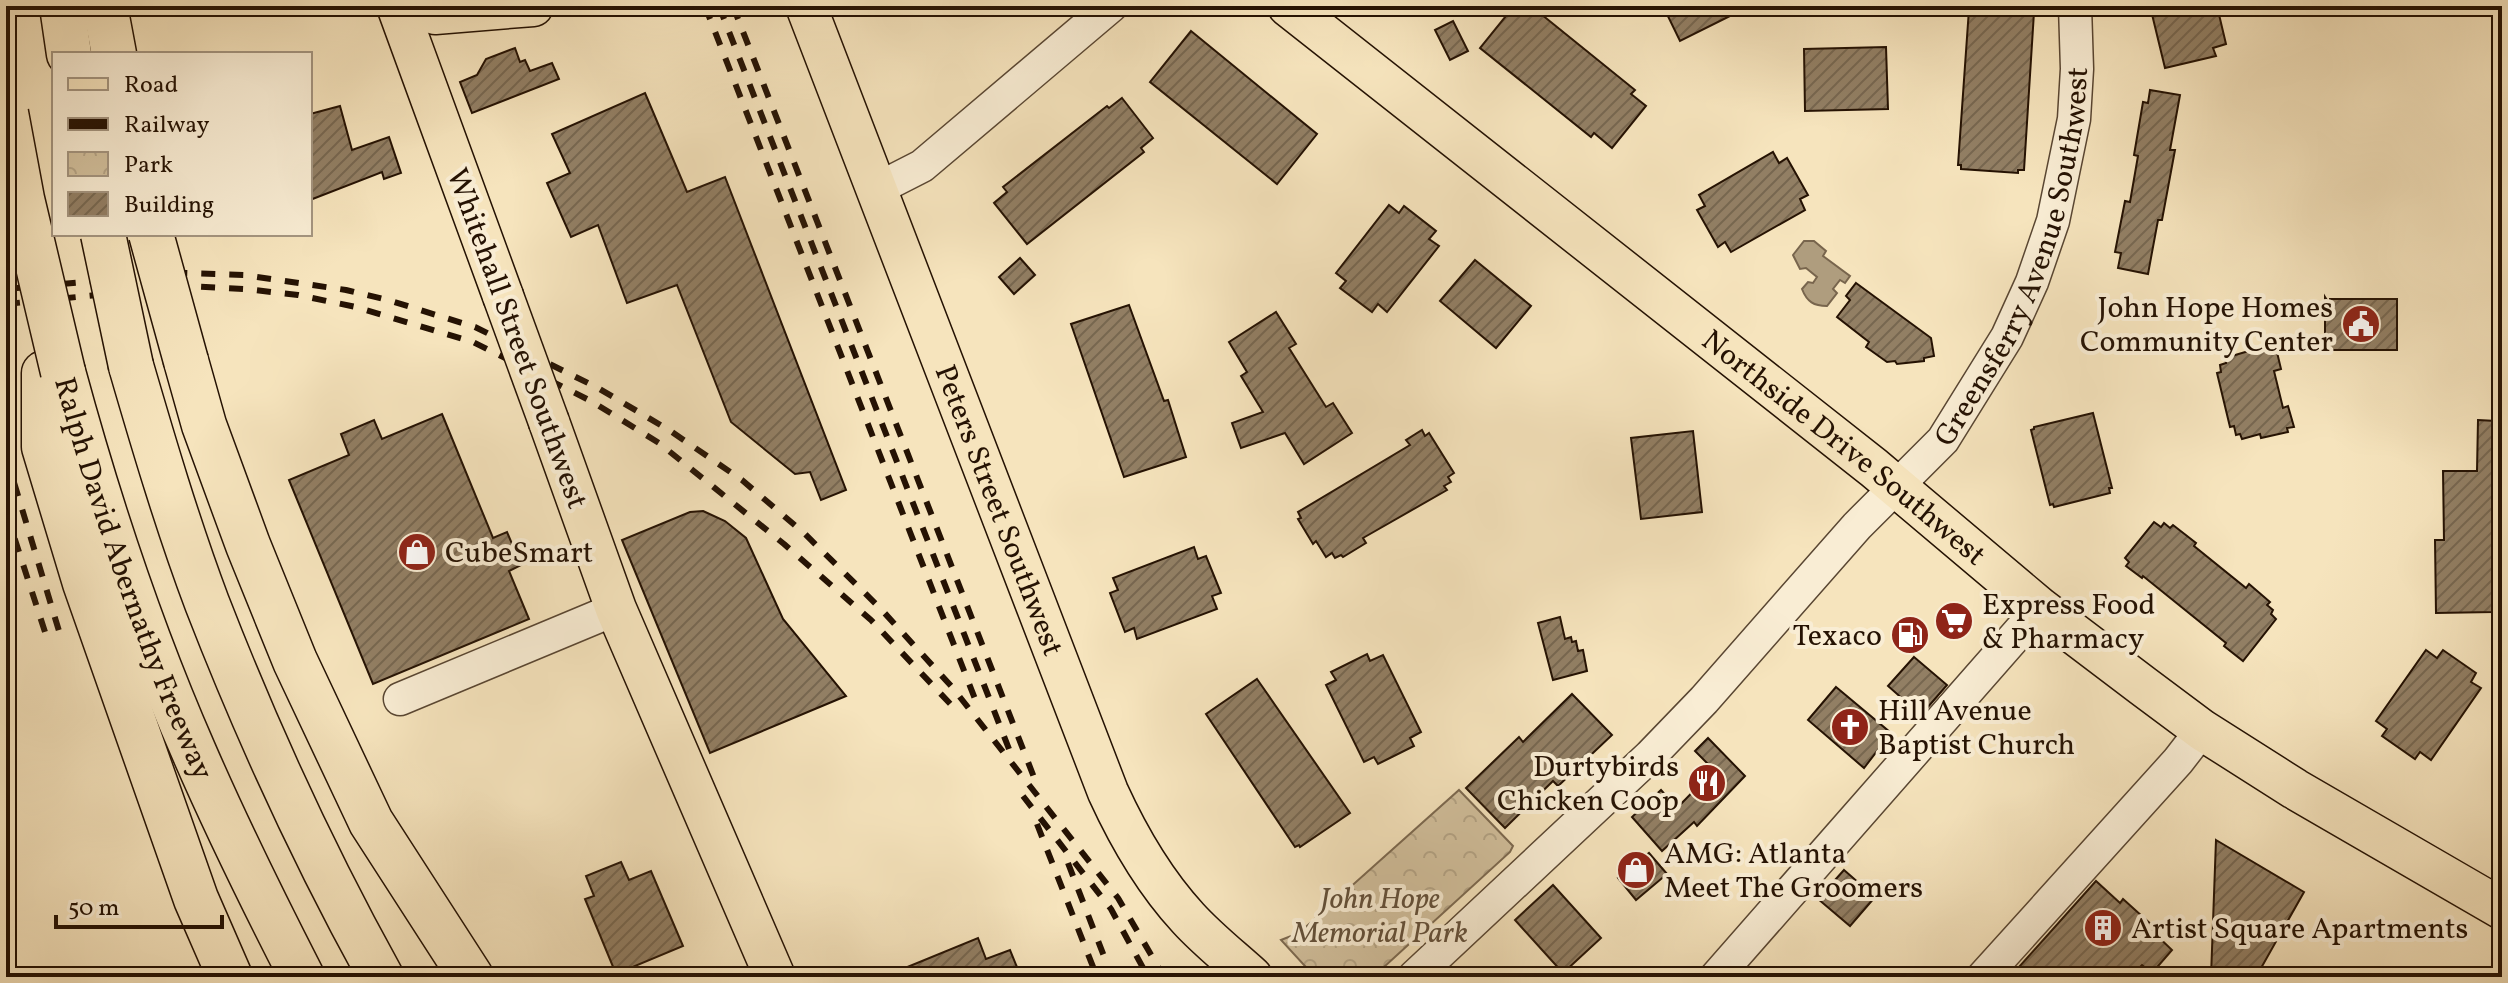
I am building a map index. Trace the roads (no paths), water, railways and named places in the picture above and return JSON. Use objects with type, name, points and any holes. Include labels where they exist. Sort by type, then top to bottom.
[{"type":"highway","points":[[62,6],[69,52]]},
{"type":"highway","points":[[105,6],[114,52]]},
{"type":"highway","name":"Ralph David Abernathy Freeway","points":[[6,113],[44,293],[53,372],[193,750],[244,862],[302,977]]},
{"type":"highway","name":"Ralph David Abernathy Freeway","points":[[103,236],[131,366],[206,601],[292,804],[381,977]]},
{"type":"highway","points":[[152,236],[204,425],[295,661],[371,822],[471,977]]},
{"type":"highway","points":[[53,372],[44,447],[85,583],[196,899],[230,977]]},
{"type":"main road","name":"Whitehall Street Southwest","points":[[397,6],[616,609],[775,977]]},
{"type":"main road","points":[[410,6],[435,14],[533,6]]},
{"type":"main road","name":"Peters Street Southwest","points":[[806,6],[1108,792],[1127,834],[1156,879],[1189,919],[1252,977]]},
{"type":"main road","name":"Northside Drive Southwest","points":[[1288,6],[1898,487],[2040,608],[2202,730],[2295,789],[2502,909]]},
{"type":"street","points":[[875,190],[922,166],[1111,6]]},
{"type":"street","name":"Greensferry Avenue Southwest","points":[[1414,977],[1650,756],[1704,700],[1857,526],[1943,440],[2007,337],[2032,282],[2053,221],[2074,119],[2077,69],[2075,6]]},
{"type":"street","points":[[1716,977],[2040,608]]},
{"type":"street","points":[[400,699],[616,609]]},
{"type":"street","points":[[1983,977],[2147,796],[2202,730]]},
{"type":"railway","points":[[705,6],[977,704]]},
{"type":"railway","points":[[719,6],[1009,749]]},
{"type":"railway","points":[[733,6],[1037,785]]},
{"type":"railway","points":[[6,289],[185,273],[244,275],[346,290],[475,327],[598,388],[669,430],[742,480],[805,534],[880,608],[952,687],[1118,898],[1164,977]]},
{"type":"railway","points":[[6,304],[188,286],[245,289],[298,295],[356,307],[473,342],[591,401],[659,443],[784,544],[871,620],[957,711]]},
{"type":"railway","points":[[6,456],[59,631]]},
{"type":"railway","points":[[6,512],[46,635]]},
{"type":"railway","points":[[1023,796],[1111,909],[1148,977]]},
{"type":"railway","points":[[1037,824],[1097,977]]},
{"type":"railway","points":[[1068,863],[1112,977]]},
{"type":"place","name":"John Hope Homes Community Center","points":[[2361,324]]},
{"type":"place","name":"CubeSmart","points":[[417,552]]},
{"type":"place","name":"Express Food & Pharmacy","points":[[1954,621]]},
{"type":"place","name":"Texaco","points":[[1910,635]]},
{"type":"place","name":"Hill Avenue Baptist Church","points":[[1850,727]]},
{"type":"place","name":"Durtybirds Chicken Coop","points":[[1707,783]]},
{"type":"place","name":"AMG: Atlanta Meet The Groomers","points":[[1636,870]]},
{"type":"place","name":"Artist Square Apartments","points":[[2103,928]]},
{"type":"park label","name":"John Hope Memorial Park","points":[[1380,915]]}]
